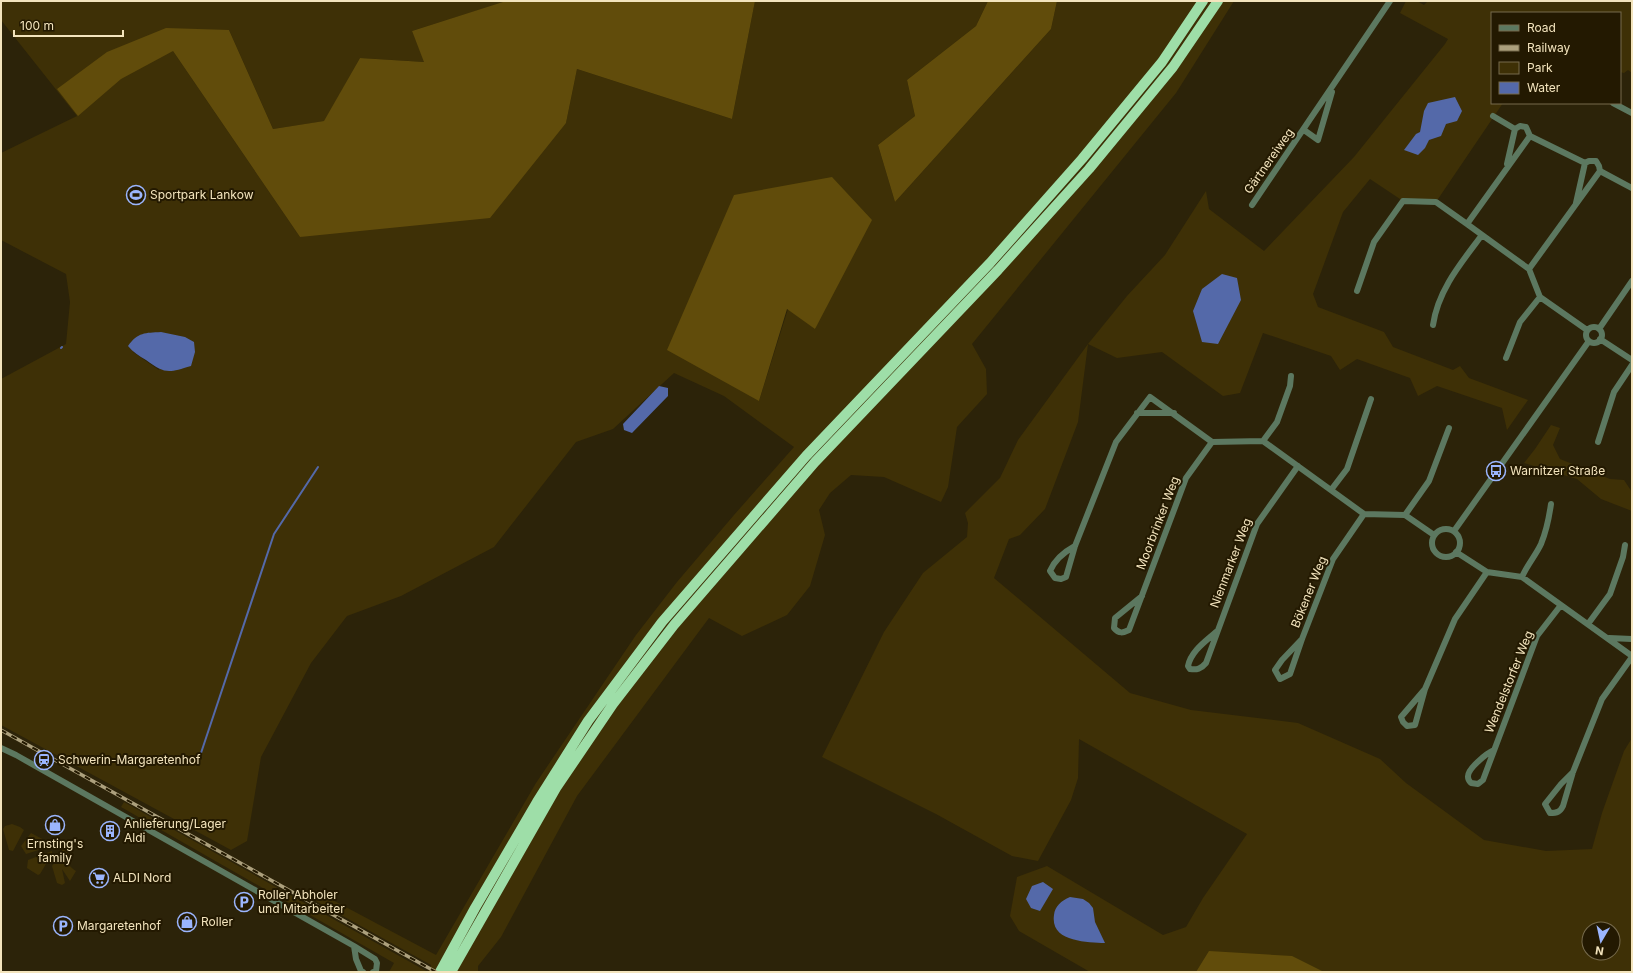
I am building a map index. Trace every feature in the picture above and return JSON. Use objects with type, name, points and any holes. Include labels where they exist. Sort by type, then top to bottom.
[{"type":"highway","points":[[440,972],[474,908],[537,802],[588,721],[662,622],[806,456],[990,263],[1082,159],[1162,62],[1203,1]]},
{"type":"highway","points":[[451,972],[556,788],[613,704],[674,625],[819,458],[992,276],[1089,169],[1173,67],[1218,1]]},
{"type":"street","name":"Gärtnereiweg","points":[[1252,205],[1334,86],[1390,1]]},
{"type":"street","name":"Gärtnereiweg","points":[[1304,130],[1318,140],[1334,86]]},
{"type":"street","points":[[1614,104],[1632,113]]},
{"type":"street","points":[[1493,116],[1515,129]]},
{"type":"street","points":[[1506,168],[1515,129],[1520,126],[1526,127],[1530,136],[1584,163],[1596,161],[1600,171],[1632,188]]},
{"type":"street","points":[[1467,224],[1530,136]]},
{"type":"street","points":[[1575,206],[1584,163]]},
{"type":"street","points":[[1529,269],[1600,171]]},
{"type":"street","points":[[1356,291],[1374,242],[1403,201],[1436,202],[1529,269],[1540,297],[1587,330]]},
{"type":"street","points":[[1434,325],[1435,315],[1449,279],[1482,235]]},
{"type":"street","points":[[1599,329],[1632,281]]},
{"type":"street","points":[[1506,358],[1520,322],[1540,297]]},
{"type":"street","points":[[1587,330],[1595,327],[1599,329],[1602,336],[1597,342],[1589,341]]},
{"type":"street","points":[[1587,330],[1587,338],[1589,341]]},
{"type":"street","points":[[1600,339],[1632,360]]},
{"type":"street","points":[[1454,532],[1589,341]]},
{"type":"street","points":[[1598,442],[1614,392],[1632,365]]},
{"type":"street","points":[[1263,441],[1277,422],[1290,386],[1291,376]]},
{"type":"street","points":[[1075,546],[1064,552],[1053,565],[1050,571],[1055,578],[1061,579],[1066,577],[1075,546],[1116,442],[1150,396],[1212,442],[1263,441],[1364,514],[1404,515],[1434,535]]},
{"type":"street","points":[[1330,490],[1347,469],[1372,399]]},
{"type":"street","points":[[1137,413],[1174,413]]},
{"type":"street","points":[[1404,515],[1429,481],[1449,428]]},
{"type":"street","name":"Moorbrinker Weg","points":[[1142,596],[1115,618],[1114,628],[1117,632],[1122,633],[1129,630],[1142,596],[1186,478],[1212,442]]},
{"type":"street","name":"Nienmarker Weg","points":[[1216,632],[1196,650],[1189,660],[1188,666],[1190,669],[1197,670],[1203,667],[1206,663],[1216,632],[1257,524],[1298,466]]},
{"type":"street","points":[[1522,577],[1526,567],[1540,545],[1549,519],[1551,504]]},
{"type":"street","name":"Bökener Weg","points":[[1302,640],[1282,660],[1275,670],[1280,679],[1290,674],[1333,559],[1364,514]]},
{"type":"street","points":[[1443,529],[1449,529],[1454,532],[1460,541],[1456,552],[1447,557],[1436,556],[1432,545],[1434,535],[1443,529]]},
{"type":"street","points":[[1588,624],[1610,594],[1623,556],[1625,545]]},
{"type":"street","points":[[1456,552],[1487,572],[1522,577],[1609,638],[1632,656],[1602,699],[1573,772],[1561,810],[1556,813],[1550,813],[1546,804],[1560,784],[1573,772]]},
{"type":"street","points":[[1425,689],[1401,717],[1402,722],[1407,726],[1415,725],[1425,689],[1455,619],[1487,572]]},
{"type":"street","name":"Wendelstorfer Weg","points":[[1494,750],[1487,753],[1468,772],[1468,778],[1471,783],[1478,784],[1483,780],[1537,636],[1561,605]]},
{"type":"street","points":[[1609,638],[1632,639]]},
{"type":"street","points":[[1,748],[16,755],[354,946],[375,959],[377,963],[376,971],[373,972]]},
{"type":"street","points":[[354,946],[356,959],[363,972]]},
{"type":"green space","points":[[1,1],[507,1],[412,31],[425,62],[360,58],[325,121],[273,129],[229,30],[173,51],[300,237],[566,123],[577,69],[732,119],[755,1],[988,1],[976,26],[907,80],[915,116],[878,145],[895,202],[1051,29],[1057,1],[1234,1],[1176,93],[972,344],[986,369],[987,394],[957,427],[948,487],[941,502],[884,477],[851,475],[830,493],[819,510],[825,535],[810,586],[787,615],[742,636],[709,618],[577,796],[501,937],[478,966],[478,972],[428,972],[431,965],[305,895],[310,888],[436,955],[536,783],[636,635],[677,582],[794,447],[724,396],[674,373],[613,429],[576,442],[494,547],[401,596],[347,616],[311,663],[261,757],[247,841],[231,850],[1,725],[1,379],[66,344],[70,302],[66,274],[1,240],[1,153],[77,116],[1,20]],"holes":[[[734,195],[816,329],[788,309],[759,401]],[[161,332],[159,370],[133,352]]]},
{"type":"green space","points":[[1406,1],[1417,1],[1424,5],[1428,1],[1632,1],[1632,73],[1628,70],[1624,73],[1621,72],[1621,12],[1491,12],[1491,104],[1502,104],[1436,202],[1403,201],[1370,179],[1343,212],[1313,294],[1318,307],[1384,332],[1393,347],[1453,370],[1460,366],[1469,378],[1528,400],[1507,430],[1502,408],[1437,386],[1418,396],[1410,378],[1357,359],[1340,370],[1331,356],[1263,333],[1240,393],[1223,396],[1162,352],[1117,358],[1088,344],[1127,296],[1165,255],[1206,191],[1209,209],[1264,251],[1354,157],[1448,39],[1400,13]]},
{"type":"green space","points":[[1088,344],[1078,422],[1045,509],[1020,535],[1009,539],[994,578],[1130,693],[1191,710],[1298,723],[1380,759],[1406,783],[1484,840],[1546,851],[1592,849],[1602,813],[1624,751],[1632,738],[1632,972],[1090,972],[1019,931],[1010,916],[1017,877],[1047,866],[1163,935],[1186,927],[1203,898],[1247,834],[1079,739],[1078,778],[1071,800],[1038,861],[1012,856],[936,814],[822,757],[884,632],[923,573],[967,537],[968,523],[965,513],[1000,478],[1018,440]]},
{"type":"green space","points":[[1551,425],[1560,428],[1553,445],[1560,459],[1610,479],[1624,480],[1632,492],[1632,511],[1601,499],[1577,479],[1524,463]]},
{"type":"green space","points":[[124,802],[428,972],[389,972],[394,963],[121,807]]},
{"type":"green space","points":[[12,824],[24,830],[13,851],[9,850],[3,829],[5,826]]},
{"type":"green space","points":[[31,833],[48,842],[51,846],[26,854],[21,846]]},
{"type":"green space","points":[[63,849],[68,853],[69,865],[76,871],[70,881],[62,869],[65,883],[62,885],[57,883],[52,866]]},
{"type":"green space","points":[[52,851],[52,854],[40,874],[38,875],[27,868],[28,860]]},
{"type":"shaded area","points":[[506,1],[755,1],[732,119],[577,69],[566,123],[490,218],[300,237],[173,51],[121,79],[78,116],[57,89],[107,52],[166,28],[229,30],[273,129],[324,121],[360,58],[424,62],[412,31]]},
{"type":"shaded area","points":[[988,1],[1057,1],[1051,29],[895,202],[878,145],[915,116],[907,80],[976,26]]},
{"type":"shaded area","points":[[832,177],[872,220],[815,329],[787,309],[759,401],[667,350],[734,195]]},
{"type":"shaded area","points":[[1209,951],[1292,956],[1324,972],[1196,972]]},
{"type":"water","points":[[1455,97],[1462,111],[1457,121],[1446,124],[1441,136],[1429,140],[1425,148],[1418,155],[1404,150],[1416,134],[1420,132],[1424,111],[1428,103]]},
{"type":"water","points":[[1222,274],[1237,278],[1241,300],[1218,344],[1202,342],[1193,311],[1202,289]]},
{"type":"water","points":[[161,332],[185,337],[194,342],[195,352],[191,366],[172,371],[163,370],[139,355],[128,346],[135,338],[142,334]]},
{"type":"water","points":[[659,386],[668,388],[668,396],[632,433],[624,430],[623,424]]},
{"type":"water","points":[[1043,882],[1053,889],[1040,911],[1031,908],[1026,899],[1032,886]]},
{"type":"water","points":[[1070,897],[1083,899],[1093,908],[1095,922],[1105,943],[1071,939],[1058,931],[1054,924],[1056,909],[1059,904]]},
{"type":"waterway","points":[[201,753],[274,534],[318,467]]},
{"type":"railway","points":[[1,730],[436,972]]},
{"type":"place","name":"Sportpark Lankow","points":[[136,195]]},
{"type":"place","name":"Warnitzer Straße","points":[[1496,471]]},
{"type":"place","name":"Schwerin-Margaretenhof","points":[[44,760]]},
{"type":"place","name":"Ernsting's family","points":[[55,825]]},
{"type":"place","name":"Anlieferung/Lager Aldi","points":[[110,831]]},
{"type":"place","name":"ALDI Nord","points":[[99,878]]},
{"type":"place","name":"Roller Abholer und Mitarbeiter","points":[[244,902]]},
{"type":"place","name":"Roller","points":[[187,922]]},
{"type":"place","name":"Margaretenhof","points":[[63,926]]}]
